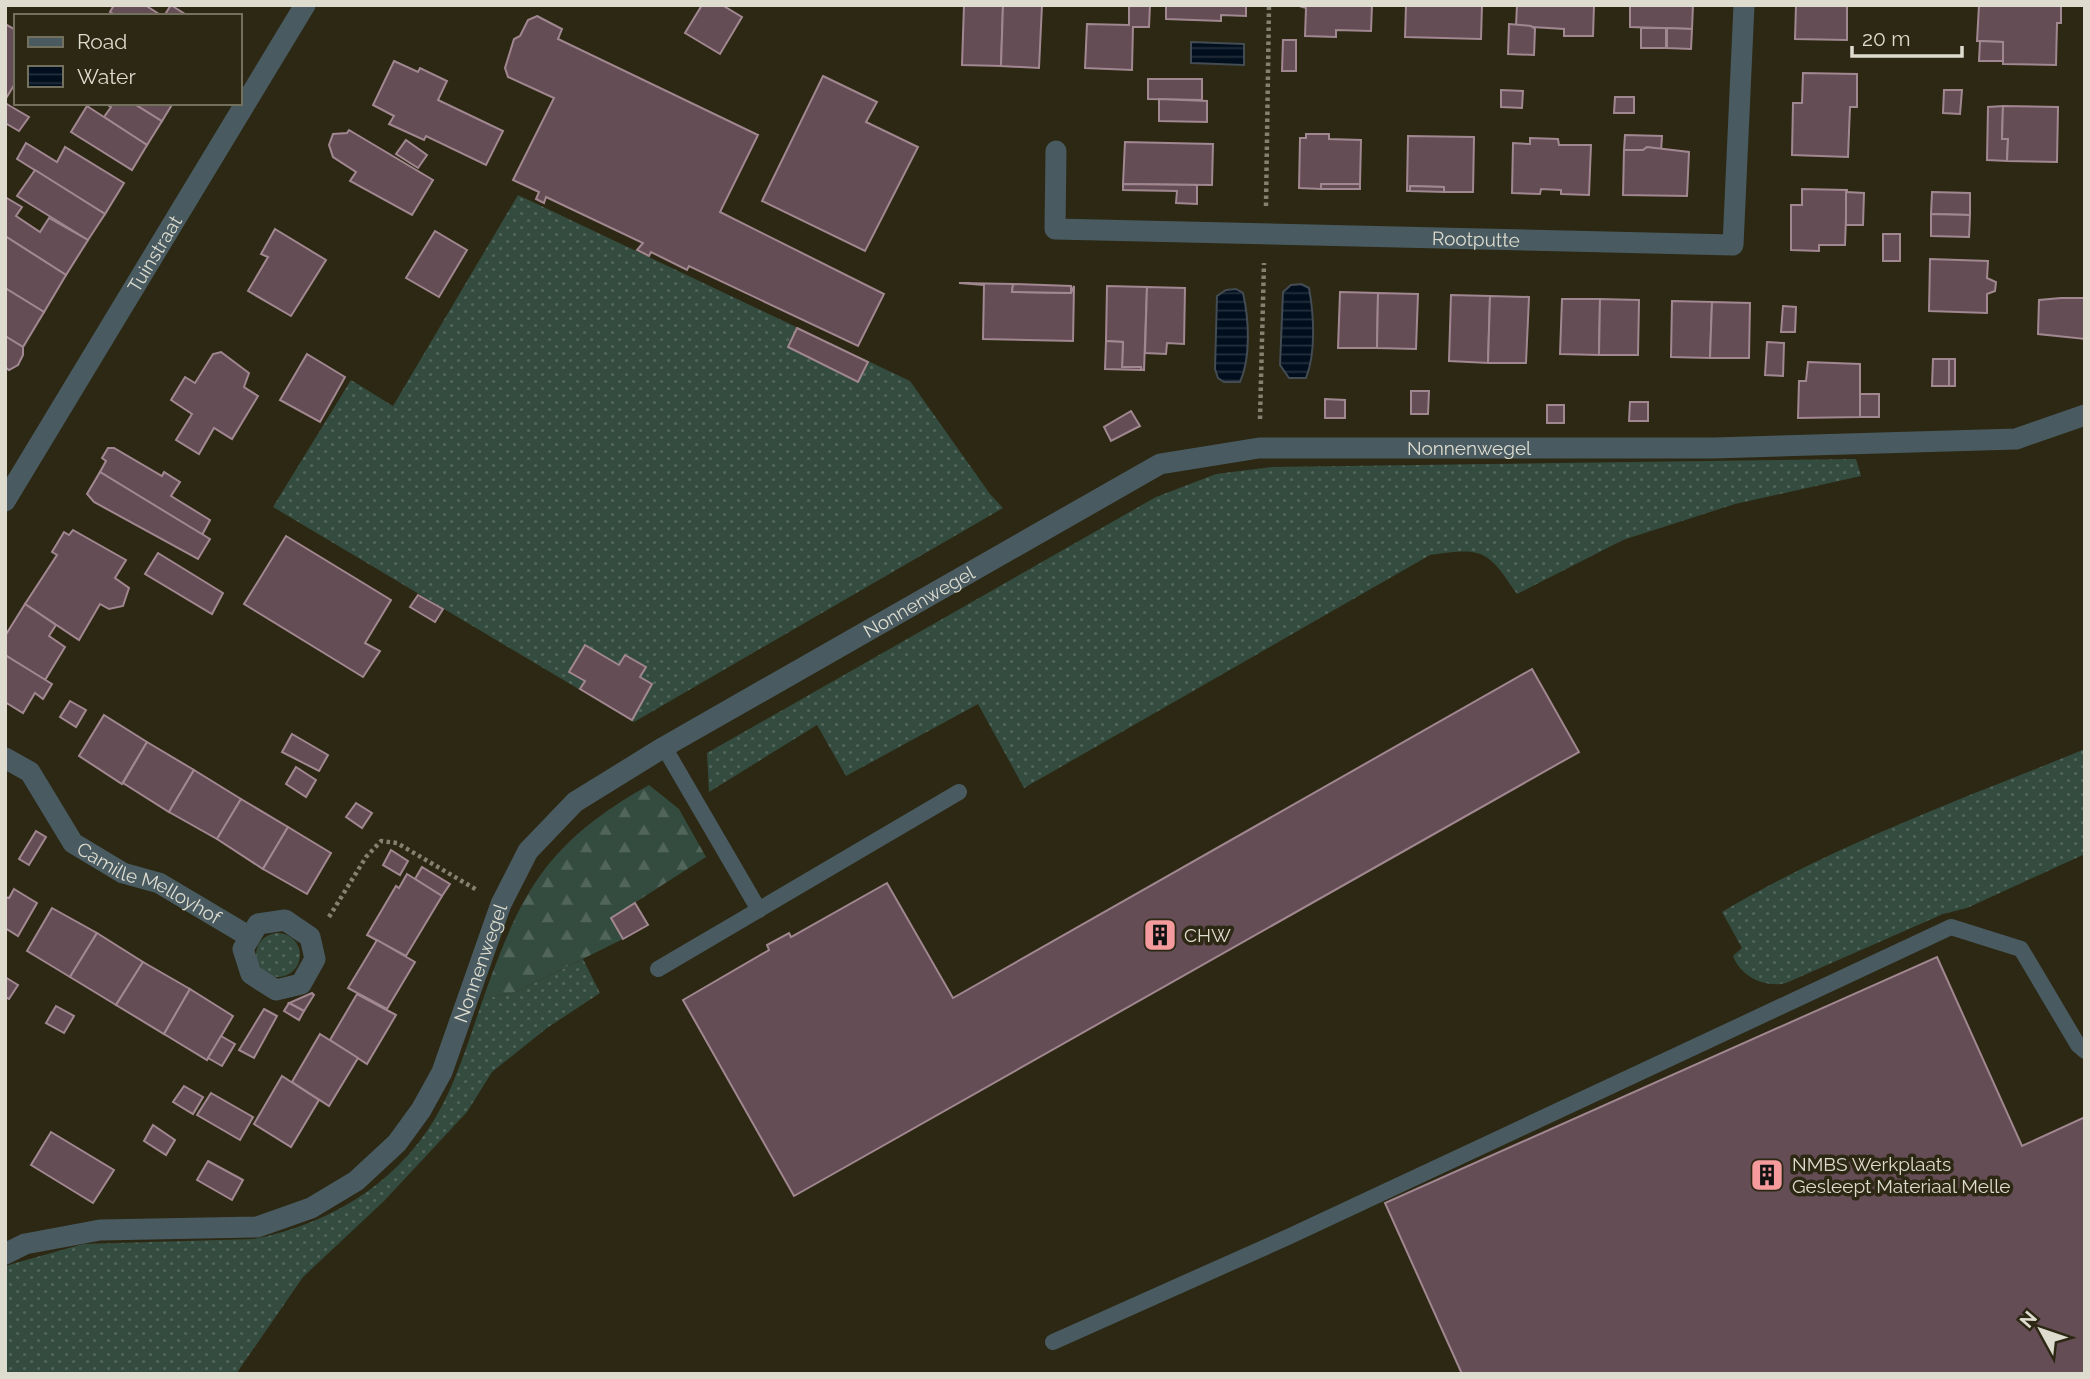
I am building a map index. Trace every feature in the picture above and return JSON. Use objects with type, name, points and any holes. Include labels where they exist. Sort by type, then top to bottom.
[{"type":"street","name":"Tuinstraat","points":[[7,495],[305,5]]},
{"type":"street","name":"Rootputte","points":[[1056,151],[1055,229],[1733,245],[1744,5]]},
{"type":"street","name":"Nonnenwegel","points":[[5,1254],[25,1244],[100,1230],[257,1227],[311,1208],[356,1181],[397,1143],[421,1111],[442,1072],[501,905],[527,851],[575,802],[664,747],[1160,464],[1259,448],[1714,447],[2016,439],[2085,415]]},
{"type":"street","name":"Camille Melloyhof","points":[[5,758],[30,772],[73,844],[123,873],[159,883],[250,937]]},
{"type":"street","points":[[285,920],[310,937],[315,959],[301,984],[276,990],[251,974],[243,949],[250,937],[258,924],[285,920]]},
{"type":"lane","points":[[664,747],[759,910]]},
{"type":"lane","points":[[658,969],[959,792]]},
{"type":"lane","points":[[1053,1342],[1288,1237],[1951,927],[2021,949],[2078,1045],[2085,1051]]},
{"type":"path","points":[[310,937],[322,929],[366,857],[381,841],[397,844],[501,905]]},
{"type":"green space","points":[[518,195],[910,381],[990,494],[1003,508],[634,722],[273,507],[351,380],[393,406]]},
{"type":"green space","points":[[1856,459],[1861,476],[1735,504],[1623,540],[1517,594],[1491,560],[1482,555],[1462,552],[1430,555],[1024,788],[978,704],[846,776],[817,725],[709,792],[707,753],[1156,497],[1216,474],[1272,467]]},
{"type":"green space","points":[[2085,749],[2085,854],[1967,908],[1943,914],[1786,983],[1762,982],[1748,975],[1737,963],[1733,956],[1742,948],[1722,912],[1855,844]]},
{"type":"green space","points":[[649,785],[679,809],[706,857],[611,918],[623,939],[516,992],[483,999],[510,929],[542,874],[561,850],[585,828]]},
{"type":"green space","points":[[278,933],[293,940],[300,955],[293,970],[278,977],[263,970],[256,955],[263,940]]},
{"type":"green space","points":[[583,959],[600,993],[547,1028],[492,1072],[467,1112],[384,1201],[303,1277],[236,1374],[5,1374],[5,1266],[83,1244],[254,1239],[284,1232],[339,1209],[388,1175],[427,1131],[455,1078],[483,999],[516,992]]},
{"type":"water","points":[[1191,42],[1244,44],[1244,65],[1191,63]]},
{"type":"water","points":[[1301,284],[1309,288],[1311,299],[1311,357],[1306,378],[1289,378],[1280,365],[1283,292],[1291,285]]},
{"type":"water","points":[[1236,289],[1243,293],[1247,314],[1246,362],[1240,382],[1224,382],[1218,378],[1215,369],[1217,296],[1226,290]]},
{"type":"building","points":[[114,5],[145,5],[159,14],[114,14],[110,12]]},
{"type":"building","points":[[171,5],[185,14],[165,14]]},
{"type":"building","points":[[702,5],[722,5],[742,17],[720,54],[685,33]]},
{"type":"building","points":[[964,5],[1003,5],[1001,66],[962,65]]},
{"type":"building","points":[[1003,5],[1042,5],[1039,68],[1001,66]]},
{"type":"building","points":[[1129,5],[1150,5],[1149,27],[1133,27],[1132,70],[1085,68],[1087,24],[1129,25]]},
{"type":"building","points":[[1166,5],[1246,5],[1246,16],[1221,15],[1221,21],[1166,19]]},
{"type":"building","points":[[1296,5],[1372,5],[1371,31],[1336,30],[1336,37],[1305,36],[1306,8]]},
{"type":"building","points":[[1406,5],[1482,5],[1481,39],[1405,37]]},
{"type":"building","points":[[1517,5],[1594,5],[1593,36],[1564,36],[1564,29],[1516,26]]},
{"type":"building","points":[[1630,5],[1693,5],[1692,29],[1630,27]]},
{"type":"building","points":[[1796,5],[1847,5],[1847,40],[1795,39]]},
{"type":"building","points":[[1979,5],[2061,5],[2061,23],[2057,23],[2056,65],[2003,64],[2003,42],[1977,41]]},
{"type":"building","points":[[537,16],[562,29],[558,39],[758,135],[720,212],[884,294],[858,346],[689,266],[687,270],[651,252],[649,256],[637,250],[643,243],[546,197],[544,203],[536,199],[539,192],[513,180],[554,98],[508,77],[505,68],[514,39],[520,36],[528,20]]},
{"type":"building","points":[[5,24],[14,29],[14,85],[5,100]]},
{"type":"building","points":[[1509,24],[1531,26],[1535,29],[1534,55],[1508,54]]},
{"type":"building","points":[[1641,28],[1666,28],[1666,48],[1641,48]]},
{"type":"building","points":[[1667,28],[1692,29],[1691,49],[1667,48]]},
{"type":"building","points":[[1283,40],[1296,40],[1296,71],[1282,71]]},
{"type":"building","points":[[1980,41],[2003,42],[2003,61],[1979,61]]},
{"type":"building","points":[[394,61],[418,72],[420,68],[447,81],[438,100],[503,131],[486,165],[426,136],[424,140],[389,124],[394,116],[373,105]]},
{"type":"building","points":[[1803,73],[1857,74],[1857,107],[1850,107],[1848,157],[1792,155],[1793,103],[1802,103]]},
{"type":"building","points":[[823,76],[877,102],[866,122],[918,147],[865,251],[762,201]]},
{"type":"building","points":[[1148,79],[1202,79],[1202,100],[1148,99]]},
{"type":"building","points":[[1501,90],[1523,91],[1522,108],[1501,107]]},
{"type":"building","points":[[1944,90],[1962,90],[1960,114],[1943,113]]},
{"type":"building","points":[[1615,97],[1634,97],[1634,113],[1614,113]]},
{"type":"building","points":[[1159,99],[1207,101],[1207,122],[1159,121]]},
{"type":"building","points":[[5,103],[29,117],[19,131],[5,123]]},
{"type":"building","points":[[108,105],[136,105],[162,121],[147,145],[104,117],[111,107]]},
{"type":"building","points":[[136,105],[172,105],[162,121]]},
{"type":"building","points":[[87,106],[147,145],[132,170],[71,132]]},
{"type":"building","points":[[2003,106],[2002,139],[2008,139],[2007,161],[1987,160],[1988,107]]},
{"type":"building","points":[[2003,106],[2058,107],[2057,162],[2007,161],[2008,139],[2002,139]]},
{"type":"building","points":[[349,130],[433,180],[412,215],[350,181],[356,172],[333,157],[329,145],[333,134],[347,133]]},
{"type":"building","points":[[1306,134],[1329,134],[1329,139],[1361,140],[1360,184],[1321,184],[1321,189],[1299,188],[1300,138],[1306,138]]},
{"type":"building","points":[[1625,135],[1662,136],[1661,151],[1647,147],[1643,150],[1624,150]]},
{"type":"building","points":[[1408,136],[1474,137],[1473,192],[1444,192],[1444,187],[1410,186],[1410,191],[1407,191]]},
{"type":"building","points":[[1530,138],[1558,139],[1559,145],[1591,145],[1589,195],[1561,194],[1561,190],[1541,189],[1540,194],[1512,193],[1513,143],[1530,144]]},
{"type":"building","points":[[406,140],[427,155],[418,168],[396,154]]},
{"type":"building","points":[[1125,142],[1213,144],[1212,185],[1123,184]]},
{"type":"building","points":[[26,143],[57,162],[65,147],[124,183],[105,214],[17,159]]},
{"type":"building","points":[[1647,147],[1689,152],[1687,196],[1623,195],[1624,150],[1643,150]]},
{"type":"building","points":[[35,170],[105,214],[88,240],[17,196]]},
{"type":"building","points":[[1123,184],[1197,185],[1197,204],[1176,203],[1177,191],[1123,190]]},
{"type":"building","points":[[1321,184],[1360,184],[1360,189],[1321,189]]},
{"type":"building","points":[[1410,186],[1444,187],[1444,192],[1410,191]]},
{"type":"building","points":[[1802,189],[1847,190],[1845,245],[1819,245],[1819,251],[1791,250],[1791,205],[1802,205]]},
{"type":"building","points":[[1846,192],[1864,193],[1863,225],[1846,225]]},
{"type":"building","points":[[1932,192],[1970,193],[1970,215],[1931,214]]},
{"type":"building","points":[[5,197],[22,207],[16,216],[40,232],[49,218],[88,240],[66,275],[5,236]]},
{"type":"building","points":[[1931,214],[1970,215],[1969,237],[1931,236]]},
{"type":"building","points":[[275,229],[326,260],[291,316],[248,291],[268,257],[261,254]]},
{"type":"building","points":[[435,231],[467,250],[439,297],[406,278]]},
{"type":"building","points":[[1883,234],[1900,234],[1900,261],[1883,261]]},
{"type":"building","points":[[5,236],[66,275],[44,312],[5,288]]},
{"type":"building","points":[[1930,259],[1988,261],[1987,278],[1996,282],[1995,291],[1987,294],[1987,313],[1929,311]]},
{"type":"building","points":[[959,283],[1013,284],[1012,292],[1071,293],[1074,286],[1073,341],[983,339],[984,285]]},
{"type":"building","points":[[1013,284],[1071,286],[1071,293],[1012,292]]},
{"type":"building","points":[[1107,286],[1147,287],[1144,370],[1122,367],[1123,342],[1106,341]]},
{"type":"building","points":[[1147,287],[1185,288],[1184,344],[1167,343],[1166,354],[1145,353]]},
{"type":"building","points":[[5,288],[44,312],[23,347],[5,336]]},
{"type":"building","points":[[1340,292],[1378,293],[1377,348],[1338,348]]},
{"type":"building","points":[[1378,293],[1418,294],[1416,349],[1377,348]]},
{"type":"building","points":[[1451,295],[1490,296],[1488,363],[1449,361]]},
{"type":"building","points":[[1490,296],[1529,297],[1526,363],[1488,363]]},
{"type":"building","points":[[2085,298],[2085,339],[2038,334],[2039,300]]},
{"type":"building","points":[[1562,299],[1600,299],[1599,355],[1560,354]]},
{"type":"building","points":[[1600,299],[1639,300],[1638,355],[1599,355]]},
{"type":"building","points":[[1672,301],[1712,302],[1710,358],[1671,357]]},
{"type":"building","points":[[1712,302],[1750,303],[1749,358],[1710,358]]},
{"type":"building","points":[[1783,306],[1796,307],[1795,332],[1781,332]]},
{"type":"building","points":[[797,328],[868,362],[858,382],[788,347]]},
{"type":"building","points":[[5,336],[23,347],[23,355],[18,365],[9,370],[5,367]]},
{"type":"building","points":[[1106,341],[1123,342],[1122,367],[1141,367],[1141,370],[1105,369]]},
{"type":"building","points":[[1767,342],[1784,343],[1783,376],[1765,375]]},
{"type":"building","points":[[221,352],[249,373],[244,387],[258,396],[232,439],[214,428],[199,454],[176,440],[192,414],[171,400],[185,377],[195,383],[213,354]]},
{"type":"building","points":[[307,354],[345,377],[320,422],[280,400]]},
{"type":"building","points":[[1933,359],[1949,359],[1949,386],[1932,386]]},
{"type":"building","points":[[1949,359],[1955,359],[1955,386],[1949,386]]},
{"type":"building","points":[[1808,362],[1860,364],[1860,417],[1798,418],[1799,381],[1806,381]]},
{"type":"building","points":[[1411,391],[1429,391],[1428,414],[1411,414]]},
{"type":"building","points":[[1860,394],[1879,394],[1879,417],[1860,417]]},
{"type":"building","points":[[1325,399],[1345,400],[1345,418],[1325,418]]},
{"type":"building","points":[[1630,402],[1648,402],[1648,421],[1629,421]]},
{"type":"building","points":[[1547,405],[1564,405],[1564,423],[1547,423]]},
{"type":"building","points":[[1131,411],[1140,426],[1111,441],[1104,427]]},
{"type":"building","points":[[108,448],[114,448],[162,476],[164,472],[180,482],[171,496],[210,520],[202,535],[100,472],[106,461],[102,458]]},
{"type":"building","points":[[100,472],[210,539],[198,559],[94,502],[87,494]]},
{"type":"building","points":[[73,530],[126,560],[115,578],[129,588],[123,606],[109,609],[100,604],[79,640],[25,604],[57,555],[52,552],[64,532],[69,535]]},
{"type":"building","points":[[286,536],[391,600],[365,643],[380,651],[363,677],[244,604]]},
{"type":"building","points":[[158,553],[223,593],[212,614],[145,574]]},
{"type":"building","points":[[418,595],[443,609],[435,622],[410,607]]},
{"type":"building","points":[[25,604],[56,625],[49,636],[65,647],[45,680],[5,655],[5,636]]},
{"type":"building","points":[[585,645],[619,665],[625,655],[646,667],[640,677],[652,684],[632,720],[580,689],[585,681],[569,672]]},
{"type":"building","points":[[5,655],[52,684],[43,699],[35,693],[23,713],[5,702]]},
{"type":"building","name":"CHW","points":[[1532,669],[1579,752],[794,1196],[683,1000],[769,950],[767,945],[789,933],[791,937],[887,883],[953,998]]},
{"type":"building","points":[[70,701],[86,710],[76,727],[60,717]]},
{"type":"building","points":[[104,715],[147,742],[122,784],[79,756]]},
{"type":"building","points":[[292,734],[328,755],[319,771],[282,752]]},
{"type":"building","points":[[147,742],[194,770],[169,812],[123,783]]},
{"type":"building","points":[[296,767],[316,780],[306,797],[286,784]]},
{"type":"building","points":[[194,770],[241,799],[217,839],[169,812]]},
{"type":"building","points":[[241,799],[288,827],[263,869],[217,839]]},
{"type":"building","points":[[356,803],[372,813],[362,828],[346,817]]},
{"type":"building","points":[[288,827],[331,853],[307,894],[263,869]]},
{"type":"building","points":[[36,831],[46,837],[29,865],[19,859]]},
{"type":"building","points":[[391,850],[408,861],[400,875],[383,865]]},
{"type":"building","points":[[422,867],[450,884],[442,896],[415,879]]},
{"type":"building","points":[[407,874],[442,896],[406,956],[367,935],[396,886],[399,888]]},
{"type":"building","points":[[14,889],[37,903],[18,936],[5,928],[5,897],[9,898]]},
{"type":"building","points":[[635,903],[648,925],[623,939],[611,918]]},
{"type":"building","points":[[52,908],[97,933],[70,977],[27,951]]},
{"type":"building","points":[[97,933],[143,962],[116,1005],[70,977]]},
{"type":"building","points":[[377,940],[415,962],[387,1009],[348,988]]},
{"type":"building","name":"NMBS Werkplaats Gesleept Materiaal Melle","points":[[1937,957],[2022,1146],[2085,1117],[2085,1374],[1462,1374],[1385,1203]]},
{"type":"building","points":[[143,962],[190,989],[164,1034],[116,1005]]},
{"type":"building","points":[[5,977],[18,985],[9,999],[5,997]]},
{"type":"building","points":[[190,989],[233,1016],[207,1060],[164,1034]]},
{"type":"building","points":[[312,993],[314,995],[304,1011],[289,1003]]},
{"type":"building","points":[[357,994],[396,1015],[367,1064],[330,1040]]},
{"type":"building","points":[[289,1003],[304,1011],[299,1020],[284,1011]]},
{"type":"building","points":[[56,1006],[74,1016],[64,1033],[46,1023]]},
{"type":"building","points":[[264,1009],[277,1016],[254,1058],[239,1050]]},
{"type":"building","points":[[320,1034],[358,1058],[329,1106],[292,1082]]},
{"type":"building","points":[[221,1036],[235,1044],[222,1066],[208,1058]]},
{"type":"building","points":[[282,1076],[319,1100],[291,1147],[254,1124]]},
{"type":"building","points":[[184,1086],[203,1097],[193,1114],[173,1102]]},
{"type":"building","points":[[211,1093],[253,1117],[240,1140],[197,1115]]},
{"type":"building","points":[[153,1125],[175,1140],[166,1155],[144,1141]]},
{"type":"building","points":[[51,1132],[114,1170],[93,1203],[31,1165]]},
{"type":"building","points":[[208,1161],[243,1180],[232,1200],[197,1180]]},
{"type":"place","name":"CHW","points":[[1160,935]]},
{"type":"place","name":"NMBS Werkplaats Gesleept Materiaal Melle","points":[[1767,1175]]}]
